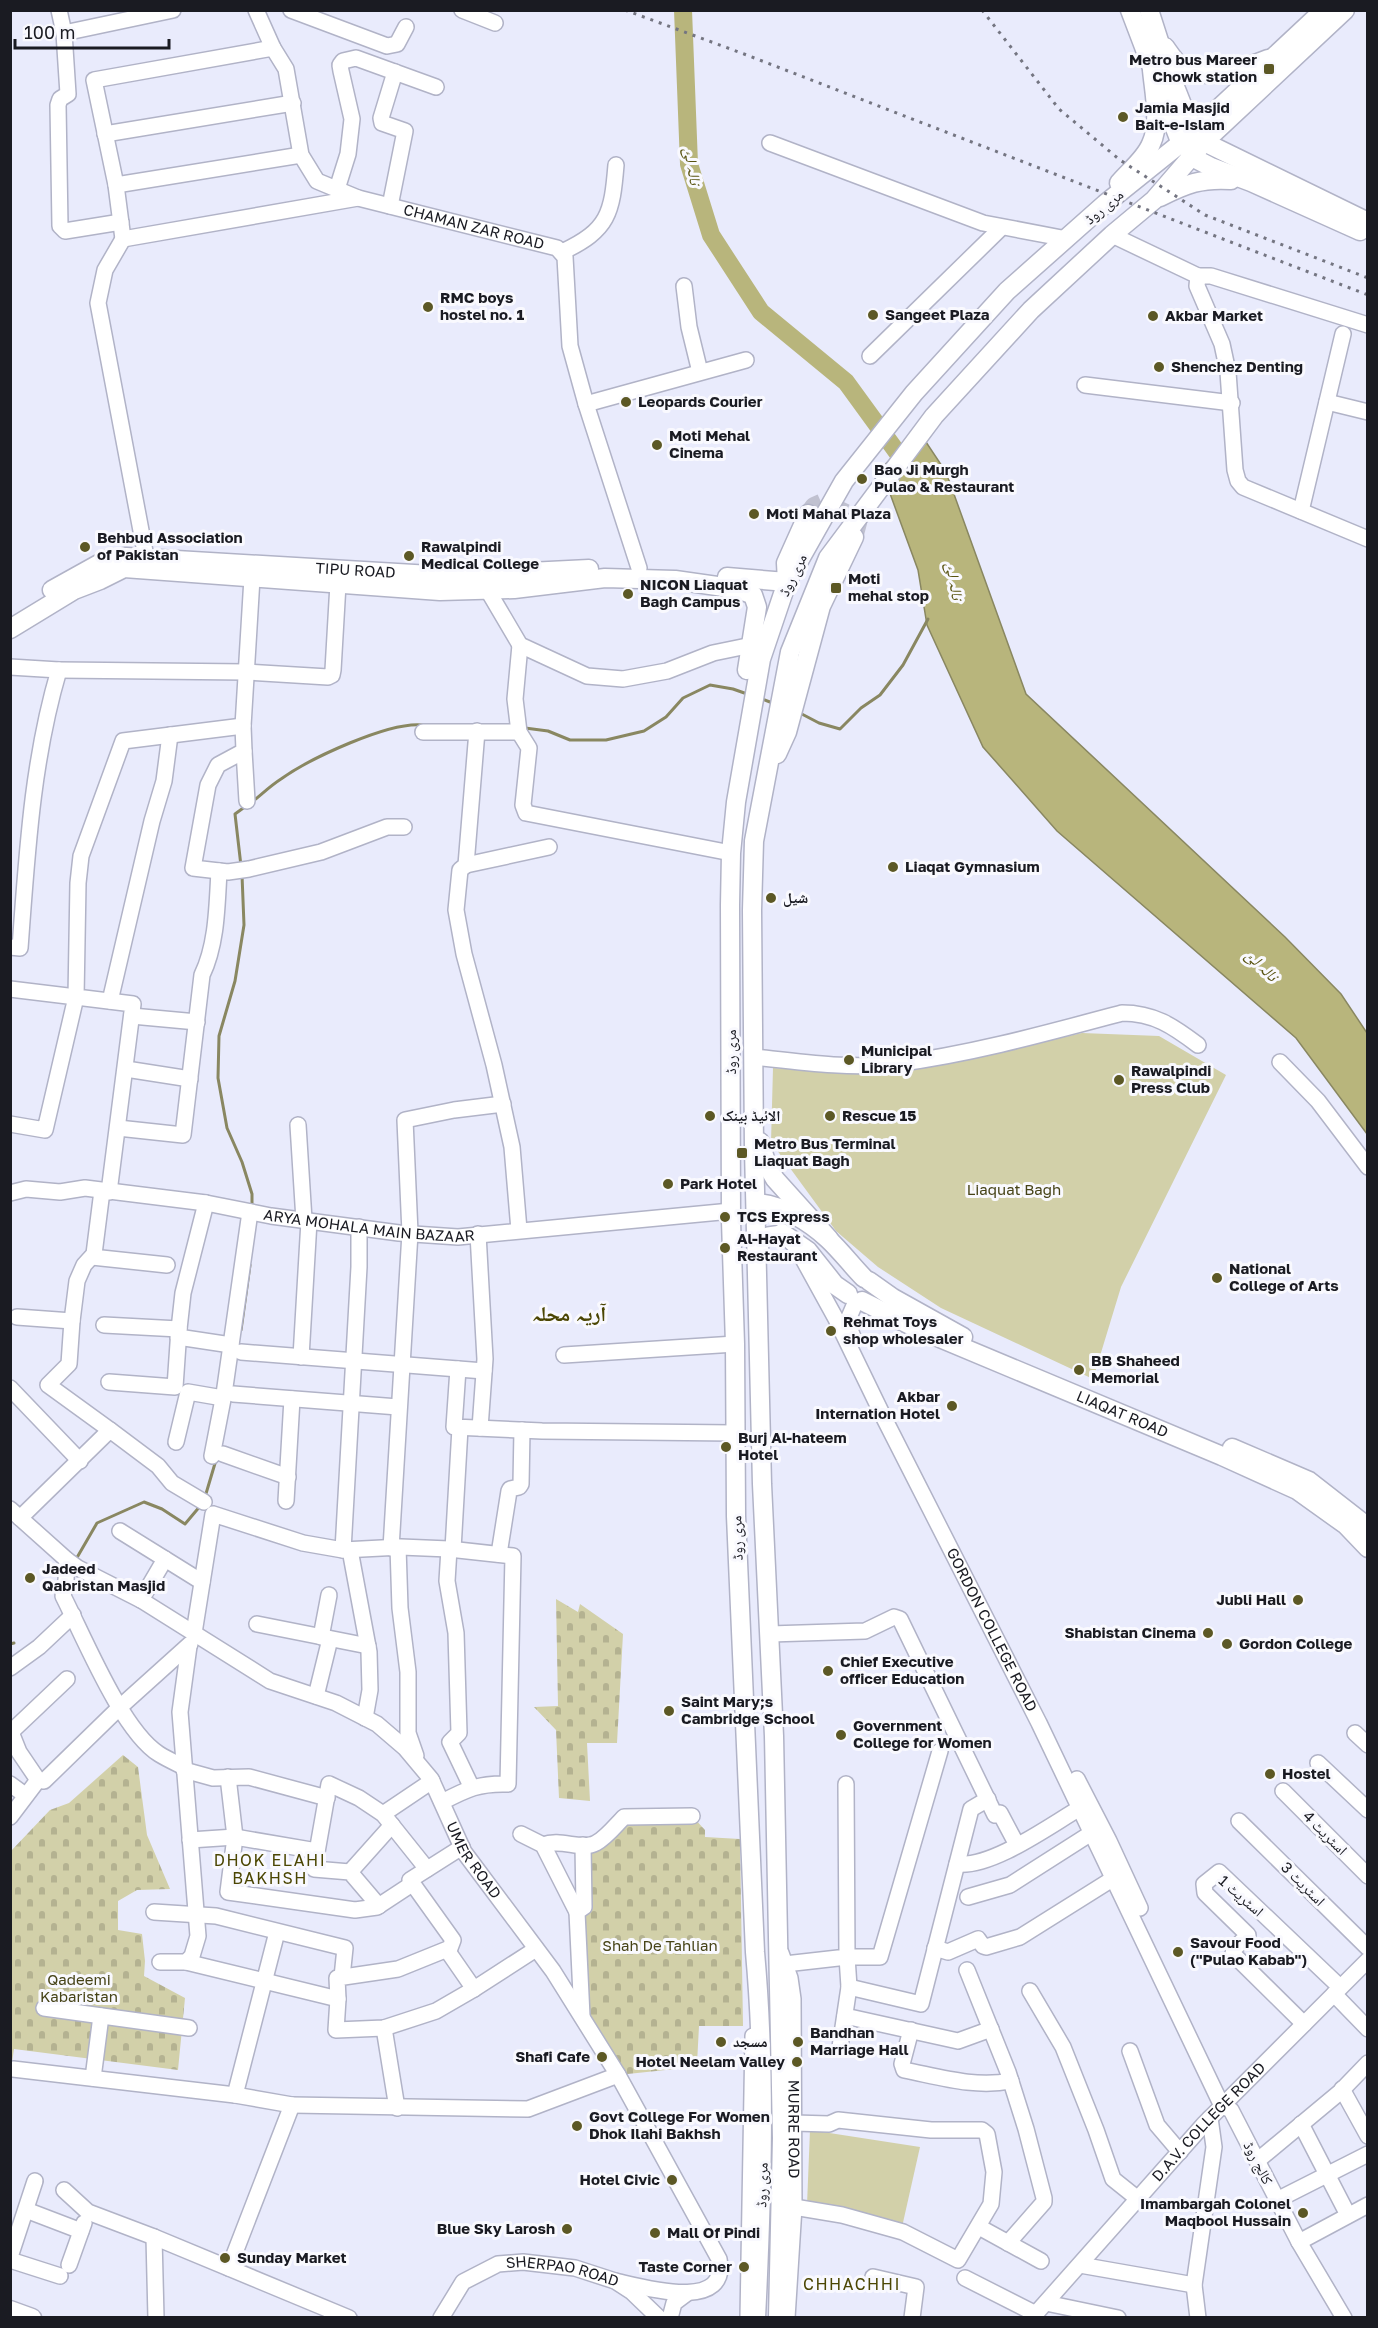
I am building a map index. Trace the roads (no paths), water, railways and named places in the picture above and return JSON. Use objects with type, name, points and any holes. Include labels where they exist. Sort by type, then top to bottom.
[{"type":"main road","points":[[1130,10],[1170,117],[1186,150],[1211,167],[1251,182],[1352,229],[1368,233]]},
{"type":"main road","points":[[1149,10],[1183,107],[1199,136],[1368,222]]},
{"type":"main road","name":"مری روڈ","points":[[778,2318],[782,2138],[774,1736],[763,1529],[752,910],[754,841],[764,780],[781,731],[790,691],[790,652],[828,558],[934,416],[1031,310],[1112,235],[1154,200],[1186,150],[1274,57],[1324,10]]},
{"type":"main road","name":"مری روڈ","points":[[1199,136],[1345,10]]},
{"type":"main road","points":[[1157,36],[1179,64],[1192,72],[1206,74],[1234,69],[1274,57]]},
{"type":"main road","points":[[1087,222],[1151,144],[1155,123],[1152,70]]},
{"type":"main road","name":"مری روڈ","points":[[756,2318],[763,2164],[759,1990],[734,1433],[735,1344],[731,1211],[731,853],[743,757],[744,722],[752,678],[787,582],[851,472],[914,393],[1007,291],[1087,222],[1186,150]]},
{"type":"main road","points":[[1154,200],[1190,183],[1205,180],[1251,182]]},
{"type":"main road","points":[[951,353],[974,372]]},
{"type":"main road","points":[[787,582],[786,563],[789,552],[808,514]]},
{"type":"main road","points":[[790,691],[820,606],[854,537]]},
{"type":"main road","name":"TIPU ROAD","points":[[10,617],[83,571],[105,560],[146,557],[448,576],[639,568],[787,582]]},
{"type":"main road","points":[[10,628],[74,590],[124,568],[440,591],[514,589],[605,578],[675,580],[738,589],[753,595],[757,608],[752,645],[752,678]]},
{"type":"main road","points":[[754,1120],[767,1165],[775,1179],[829,1239]]},
{"type":"main road","name":"LIAQAT ROAD","points":[[756,1203],[765,1203],[797,1216],[829,1239],[867,1280],[893,1298],[957,1334],[1309,1481],[1368,1527]]},
{"type":"main road","name":"LIAQAT ROAD","points":[[782,1233],[808,1251],[835,1285],[854,1298],[916,1328],[1298,1490],[1346,1525],[1368,1548]]},
{"type":"main road","points":[[854,1298],[849,1283],[853,1279],[867,1280]]},
{"type":"main road","points":[[746,1737],[774,1736]]},
{"type":"main road","points":[[10,2310],[32,2318]]},
{"type":"street","points":[[59,10],[64,33],[68,93],[60,99],[58,105],[60,226],[65,231],[121,222]]},
{"type":"street","points":[[64,33],[173,10]]},
{"type":"street","name":"CHAMAN ZAR ROAD","points":[[256,10],[273,48],[286,69],[301,155],[317,181],[358,198],[557,248],[562,252],[565,257],[570,346],[586,404],[639,568]]},
{"type":"street","points":[[291,10],[393,47],[406,27]]},
{"type":"street","points":[[462,10],[495,23]]},
{"type":"street","points":[[146,557],[98,303],[105,270],[123,239],[116,185],[94,82],[96,78],[273,48]]},
{"type":"street","points":[[337,189],[348,154],[352,119],[340,65],[343,61],[356,58],[436,87]]},
{"type":"street","points":[[390,206],[405,131],[381,121],[395,72]]},
{"type":"street","points":[[105,134],[293,103]]},
{"type":"street","points":[[770,143],[982,224],[1066,239]]},
{"type":"street","points":[[116,185],[301,155]]},
{"type":"street","points":[[562,252],[581,243],[592,234],[610,211],[613,202],[616,165]]},
{"type":"street","points":[[123,239],[358,198]]},
{"type":"street","points":[[870,356],[1001,228]]},
{"type":"street","points":[[1112,235],[1198,276],[1211,276],[1368,325]]},
{"type":"street","points":[[1198,276],[1197,286],[1222,344],[1232,403],[1233,450],[1238,481],[1243,487],[1368,539]]},
{"type":"street","points":[[684,286],[689,327],[700,372]]},
{"type":"street","points":[[1301,511],[1343,334]]},
{"type":"street","points":[[586,404],[746,360]]},
{"type":"street","points":[[1085,385],[1232,403]]},
{"type":"street","points":[[1327,402],[1368,412]]},
{"type":"street","points":[[247,801],[243,726],[252,578]]},
{"type":"street","points":[[10,668],[246,672],[328,677],[332,675],[338,584]]},
{"type":"street","points":[[487,590],[520,645],[587,676],[622,679],[667,671],[712,653],[752,645]]},
{"type":"street","points":[[520,645],[515,699],[519,732],[529,748],[523,805],[526,813],[731,853]]},
{"type":"street","points":[[10,947],[20,948],[28,833],[46,715],[59,670]]},
{"type":"street","points":[[10,1124],[45,1130],[76,997],[78,883],[81,856],[123,741],[243,726]]},
{"type":"street","points":[[466,865],[477,731]]},
{"type":"street","points":[[423,732],[519,732]]},
{"type":"street","points":[[110,1001],[152,821],[164,781],[170,735]]},
{"type":"street","points":[[244,751],[218,765],[208,785],[193,868],[234,870],[321,852],[387,827],[404,827]]},
{"type":"street","points":[[519,1230],[512,1148],[503,1104],[464,954],[456,910],[460,870],[466,865],[549,847]]},
{"type":"street","points":[[118,1128],[183,1135],[202,975],[214,928],[234,870]]},
{"type":"street","points":[[10,989],[133,1004],[118,1128],[92,1257],[84,1264],[77,1281],[69,1364],[48,1385],[158,1466],[172,1483],[204,1502]]},
{"type":"street","points":[[754,1057],[846,1066],[894,1064],[1008,1043],[1122,1013],[1139,1013],[1171,1024],[1198,1045]]},
{"type":"street","points":[[132,1016],[197,1022]]},
{"type":"street","points":[[1280,1062],[1318,1101],[1368,1167]]},
{"type":"street","points":[[126,1070],[190,1079]]},
{"type":"street","points":[[418,1763],[408,1733],[408,1672],[394,1548],[398,1407],[410,1233],[405,1120],[454,1110],[503,1104]]},
{"type":"street","points":[[298,1125],[307,1220],[300,1357]]},
{"type":"street","name":"ARYA MOHALA MAIN BAZAAR","points":[[10,1193],[26,1189],[60,1192],[85,1188],[206,1203],[271,1216],[458,1237],[731,1211]]},
{"type":"street","points":[[109,1382],[175,1387],[183,1293],[206,1203]]},
{"type":"street","points":[[250,1212],[236,1348],[218,1455],[288,1477]]},
{"type":"street","points":[[359,1227],[346,1550],[368,1646],[370,1690],[365,1718]]},
{"type":"street","points":[[758,1298],[761,1242],[768,1234],[782,1233]]},
{"type":"street","name":"GORDON COLLEGE ROAD","points":[[782,1233],[797,1248],[836,1319],[1228,2105]]},
{"type":"street","points":[[478,1234],[484,1371],[480,1428]]},
{"type":"street","points":[[92,1257],[167,1265]]},
{"type":"street","points":[[836,1319],[838,1304],[854,1298]]},
{"type":"street","name":"GORDON COLLEGE ROAD","points":[[854,1298],[848,1322],[852,1336],[1109,1841],[1228,2105]]},
{"type":"street","points":[[17,1317],[72,1320]]},
{"type":"street","points":[[104,1325],[179,1333],[236,1348],[300,1357],[484,1371]]},
{"type":"street","points":[[564,1355],[735,1344]]},
{"type":"street","points":[[458,1369],[454,1427],[734,1433]]},
{"type":"street","points":[[10,1388],[80,1461]]},
{"type":"street","points":[[176,1442],[188,1392],[398,1407]]},
{"type":"street","points":[[286,1501],[292,1399]]},
{"type":"street","points":[[462,1428],[460,1428],[447,1581],[456,1634],[459,1723],[458,1736],[450,1742],[471,1786]]},
{"type":"street","points":[[15,1513],[80,1461],[110,1430]]},
{"type":"street","points":[[499,1554],[509,1491],[519,1488],[520,1484],[522,1430]]},
{"type":"street","name":"UMER ROAD","points":[[15,1513],[72,1564],[141,1600],[194,1638],[270,1681],[336,1703],[377,1724],[418,1763],[432,1781],[462,1846],[553,1971],[618,2075],[719,2259],[721,2270],[715,2283],[705,2290],[686,2294]]},
{"type":"street","points":[[186,1962],[192,1956],[198,1936],[180,1712],[213,1514],[303,1542],[346,1550],[451,1549],[513,1556],[508,1784],[471,1786],[442,1802]]},
{"type":"street","points":[[120,1531],[202,1582]]},
{"type":"street","points":[[141,1600],[165,1559]]},
{"type":"street","points":[[72,1564],[63,1596],[120,1707],[137,1732],[158,1754],[184,1768],[213,1778],[249,1777],[327,1798]]},
{"type":"street","points":[[316,1696],[326,1638],[329,1595]]},
{"type":"street","points":[[10,1668],[39,1647],[73,1615]]},
{"type":"street","points":[[770,1634],[865,1630],[897,1617],[995,1815],[1000,1813],[1017,1845]]},
{"type":"street","points":[[257,1624],[368,1646]]},
{"type":"street","points":[[67,1679],[11,1732],[19,1752],[38,1780],[44,1781],[194,1638]]},
{"type":"street","points":[[1355,1733],[1368,1745]]},
{"type":"street","points":[[785,1964],[847,1957],[880,1957],[940,1752]]},
{"type":"street","points":[[1318,1763],[1368,1810]]},
{"type":"street","points":[[228,1777],[235,1837],[228,1892],[355,1910],[379,1906],[412,1884]]},
{"type":"street","points":[[10,1816],[38,1780]]},
{"type":"street","points":[[350,1872],[388,1819],[432,1781]]},
{"type":"street","points":[[10,1784],[25,1795]]},
{"type":"street","points":[[379,1906],[350,1872],[314,1869],[329,1784],[359,1798],[388,1819],[427,1869]]},
{"type":"street","points":[[840,2047],[849,1987],[846,1784]]},
{"type":"street","name":"اسٹریٹ 4","points":[[1283,1791],[1368,1876]]},
{"type":"street","points":[[849,1987],[921,2004],[971,1809],[988,1799]]},
{"type":"street","points":[[957,1864],[966,1865],[997,1857],[1080,1808]]},
{"type":"street","points":[[543,1845],[553,1841],[583,1845],[595,1844],[624,1817],[692,1816]]},
{"type":"street","name":"اسٹریٹ 3","points":[[1239,1821],[1368,1948]]},
{"type":"street","points":[[969,1897],[1010,1885],[1093,1832]]},
{"type":"street","points":[[521,1834],[543,1845],[577,1912],[583,2018]]},
{"type":"street","points":[[190,1840],[235,1837],[317,1851]]},
{"type":"street","points":[[577,1912],[584,1907],[583,1845]]},
{"type":"street","points":[[462,1846],[410,1880],[453,1940],[450,1948],[398,1969],[337,1978],[336,2030],[384,2028],[436,2011],[536,1949]]},
{"type":"street","name":"اسٹریٹ 1","points":[[1304,2024],[1233,1954],[1234,1949],[1248,1935],[1205,1893],[1204,1884],[1219,1872],[1337,1991]]},
{"type":"street","points":[[935,1948],[948,1952],[978,1939],[986,1947],[1020,1937],[1114,1878]]},
{"type":"street","points":[[154,1912],[216,1916],[345,1948],[342,1977]]},
{"type":"street","points":[[235,2095],[277,1932]]},
{"type":"street","name":"MURRE ROAD","points":[[778,1945],[785,1964],[792,1999],[794,2207],[787,2318]]},
{"type":"street","points":[[447,1950],[474,1989]]},
{"type":"street","name":"D.A.V. COLLEGE ROAD","points":[[1038,2312],[1210,2118],[1228,2105],[1368,1960]]},
{"type":"street","points":[[159,1962],[186,1962],[338,1999]]},
{"type":"street","points":[[967,1970],[1011,2081],[1044,2198],[1044,2202],[1008,2243]]},
{"type":"street","points":[[748,2318],[752,2000],[757,1975]]},
{"type":"street","points":[[1030,1991],[1063,2047],[1113,2179],[1138,2199]]},
{"type":"street","points":[[1337,1991],[1368,2029]]},
{"type":"street","points":[[44,2008],[189,2028]]},
{"type":"street","points":[[93,2078],[101,2016]]},
{"type":"street","points":[[845,2016],[958,2041],[991,2029]]},
{"type":"street","points":[[384,2028],[397,2108]]},
{"type":"street","points":[[911,2030],[902,2064],[904,2070],[972,2084],[991,2085],[1011,2081]]},
{"type":"street","points":[[1130,2051],[1157,2125],[1180,2152]]},
{"type":"street","points":[[1257,2161],[1342,2089],[1368,2063]]},
{"type":"street","points":[[14,2069],[235,2095],[292,2105],[397,2108],[528,2109],[618,2075]]},
{"type":"street","points":[[1342,2089],[1368,2136]]},
{"type":"street","points":[[229,2268],[292,2105]]},
{"type":"street","name":"کالج روڈ","points":[[1228,2105],[1299,2242],[1344,2318]]},
{"type":"street","points":[[1198,2318],[1194,2285],[1214,2146],[1210,2118]]},
{"type":"street","points":[[794,2123],[830,2124],[838,2120],[931,2130],[986,2131],[994,2172],[991,2204],[958,2260],[903,2232],[842,2215],[794,2207]]},
{"type":"street","points":[[1301,2124],[1348,2215]]},
{"type":"street","points":[[1277,2200],[1368,2154]]},
{"type":"street","points":[[35,2181],[10,2258],[64,2271],[88,2212]]},
{"type":"street","points":[[64,2190],[88,2212],[349,2318]]},
{"type":"street","points":[[1299,2242],[1368,2205]]},
{"type":"street","points":[[26,2211],[81,2231]]},
{"type":"street","points":[[979,2227],[1041,2261]]},
{"type":"street","points":[[154,2237],[156,2318]]},
{"type":"street","name":"SHERPAO ROAD","points":[[441,2318],[463,2282],[498,2264],[523,2262],[548,2264],[594,2273],[615,2281],[632,2292],[659,2318]]},
{"type":"street","points":[[1080,2265],[1194,2285]]},
{"type":"street","points":[[873,2277],[916,2288],[912,2318]]},
{"type":"street","points":[[965,2278],[1038,2312],[1118,2318]]},
{"type":"street","points":[[615,2281],[686,2294]]},
{"type":"street","points":[[615,2281],[649,2318]]},
{"type":"street","points":[[670,2318],[674,2303],[686,2294]]},
{"type":"street","points":[[741,2318],[748,2301]]},
{"type":"water","points":[[918,430],[946,472],[1026,694],[1285,937],[1341,994],[1367,1033],[1367,1134],[1296,1038],[1057,831],[983,747],[927,625],[918,570],[881,469]]},
{"type":"waterway","name":"نالہ لئ","points":[[683,10],[689,164],[711,235],[761,312],[846,382],[910,470]]},
{"type":"waterway","points":[[798,712],[819,723],[840,729],[861,708],[880,695],[903,665],[928,619]]},
{"type":"waterway","points":[[525,728],[548,731],[570,740],[606,740],[644,731],[666,717],[683,698],[710,685],[750,695]]},
{"type":"waterway","points":[[762,699],[775,704]]},
{"type":"waterway","points":[[252,802],[281,779],[329,752],[390,729],[408,725],[423,725]]},
{"type":"waterway","points":[[241,866],[235,814],[246,806]]},
{"type":"waterway","points":[[242,875],[244,925],[235,981],[219,1036],[218,1078],[227,1128],[242,1162],[252,1194],[252,1208]]},
{"type":"waterway","points":[[241,1330],[250,1265]]},
{"type":"waterway","points":[[205,1497],[216,1460]]},
{"type":"waterway","points":[[75,1561],[97,1523],[144,1502],[162,1509],[185,1524],[201,1505]]},
{"type":"waterway","points":[[10,1644],[14,1643]]},
{"type":"tunnel","points":[[808,514],[814,506],[823,502],[852,516],[858,523],[855,534]]},
{"type":"railway","points":[[625,10],[1368,295]]},
{"type":"railway","points":[[982,10],[1059,109],[1120,160],[1205,215],[1368,278]]},
{"type":"place","name":"Metro bus Mareer Chowk station","points":[[1269,69]]},
{"type":"place","name":"Jamia Masjid Bait-e-Islam","points":[[1123,117]]},
{"type":"place","name":"RMC boys hostel no. 1","points":[[428,307]]},
{"type":"place","name":"Sangeet Plaza","points":[[873,315]]},
{"type":"place","name":"Akbar Market","points":[[1153,316]]},
{"type":"place","name":"Shenchez Denting","points":[[1159,367]]},
{"type":"place","name":"Leopards Courier","points":[[626,402]]},
{"type":"place","name":"Moti Mehal Cinema","points":[[657,445]]},
{"type":"place","name":"Bao Ji Murgh Pulao & Restaurant","points":[[862,479]]},
{"type":"place","name":"Moti Mahal Plaza","points":[[754,514]]},
{"type":"place","name":"Behbud Association of Pakistan","points":[[85,547]]},
{"type":"place","name":"Rawalpindi Medical College","points":[[409,556]]},
{"type":"place","name":"Moti mehal stop","points":[[836,588]]},
{"type":"place","name":"NICON Liaquat Bagh Campus","points":[[628,594]]},
{"type":"place","name":"Liaqat Gymnasium","points":[[893,867]]},
{"type":"place","name":"شیل","points":[[771,898]]},
{"type":"place","name":"Municipal Library","points":[[849,1060]]},
{"type":"place","name":"Rawalpindi Press Club","points":[[1119,1080]]},
{"type":"place","name":"الائیڈ بینک","points":[[710,1116]]},
{"type":"place","name":"Rescue 15","points":[[830,1116]]},
{"type":"place","name":"Metro Bus Terminal Liaquat Bagh","points":[[742,1153]]},
{"type":"place","name":"Park Hotel","points":[[668,1184]]},
{"type":"place","name":"TCS Express","points":[[725,1217]]},
{"type":"place","name":"Al-Hayat Restaurant","points":[[725,1248]]},
{"type":"place","name":"National College of Arts","points":[[1217,1278]]},
{"type":"place","name":"Rehmat Toys shop wholesaler","points":[[831,1331]]},
{"type":"place","name":"BB Shaheed Memorial","points":[[1079,1370]]},
{"type":"place","name":"Akbar Internation Hotel","points":[[952,1406]]},
{"type":"place","name":"Burj Al-hateem Hotel","points":[[726,1447]]},
{"type":"place","name":"Jadeed Qabristan Masjid","points":[[30,1578]]},
{"type":"place","name":"Jubli Hall","points":[[1298,1600]]},
{"type":"place","name":"Shabistan Cinema","points":[[1208,1633]]},
{"type":"place","name":"Gordon College","points":[[1227,1644]]},
{"type":"place","name":"Chief Executive officer Education","points":[[828,1671]]},
{"type":"place","name":"Saint Mary;s Cambridge School","points":[[669,1711]]},
{"type":"place","name":"Government College for Women","points":[[841,1735]]},
{"type":"place","name":"Hostel","points":[[1270,1774]]},
{"type":"place","name":"Savour Food (\"Pulao Kabab\")","points":[[1178,1952]]},
{"type":"place","name":"مسجد","points":[[721,2042]]},
{"type":"place","name":"Bandhan Marriage Hall","points":[[798,2042]]},
{"type":"place","name":"Shafi Cafe","points":[[602,2057]]},
{"type":"place","name":"Hotel Neelam Valley","points":[[797,2062]]},
{"type":"place","name":"Govt College For Women Dhok Ilahi Bakhsh","points":[[577,2126]]},
{"type":"place","name":"Hotel Civic","points":[[672,2180]]},
{"type":"place","name":"Imambargah Colonel Maqbool Hussain","points":[[1303,2213]]},
{"type":"place","name":"Blue Sky Larosh","points":[[567,2229]]},
{"type":"place","name":"Mall Of Pindi","points":[[655,2233]]},
{"type":"place","name":"Sunday Market","points":[[225,2258]]},
{"type":"place","name":"Taste Corner","points":[[744,2267]]},
{"type":"district","name":"آریہ محلہ","points":[[569,1314]]},
{"type":"district","name":"DHOK ELAHI BAKHSH","points":[[270,1869]]},
{"type":"district","name":"CHHACHHI","points":[[852,2284]]},
{"type":"park label","name":"Liaquat Bagh","points":[[1014,1190]]},
{"type":"park label","name":"Shah De Tahlian","points":[[660,1946]]},
{"type":"park label","name":"Qadeemi Kabaristan","points":[[79,1988]]}]
